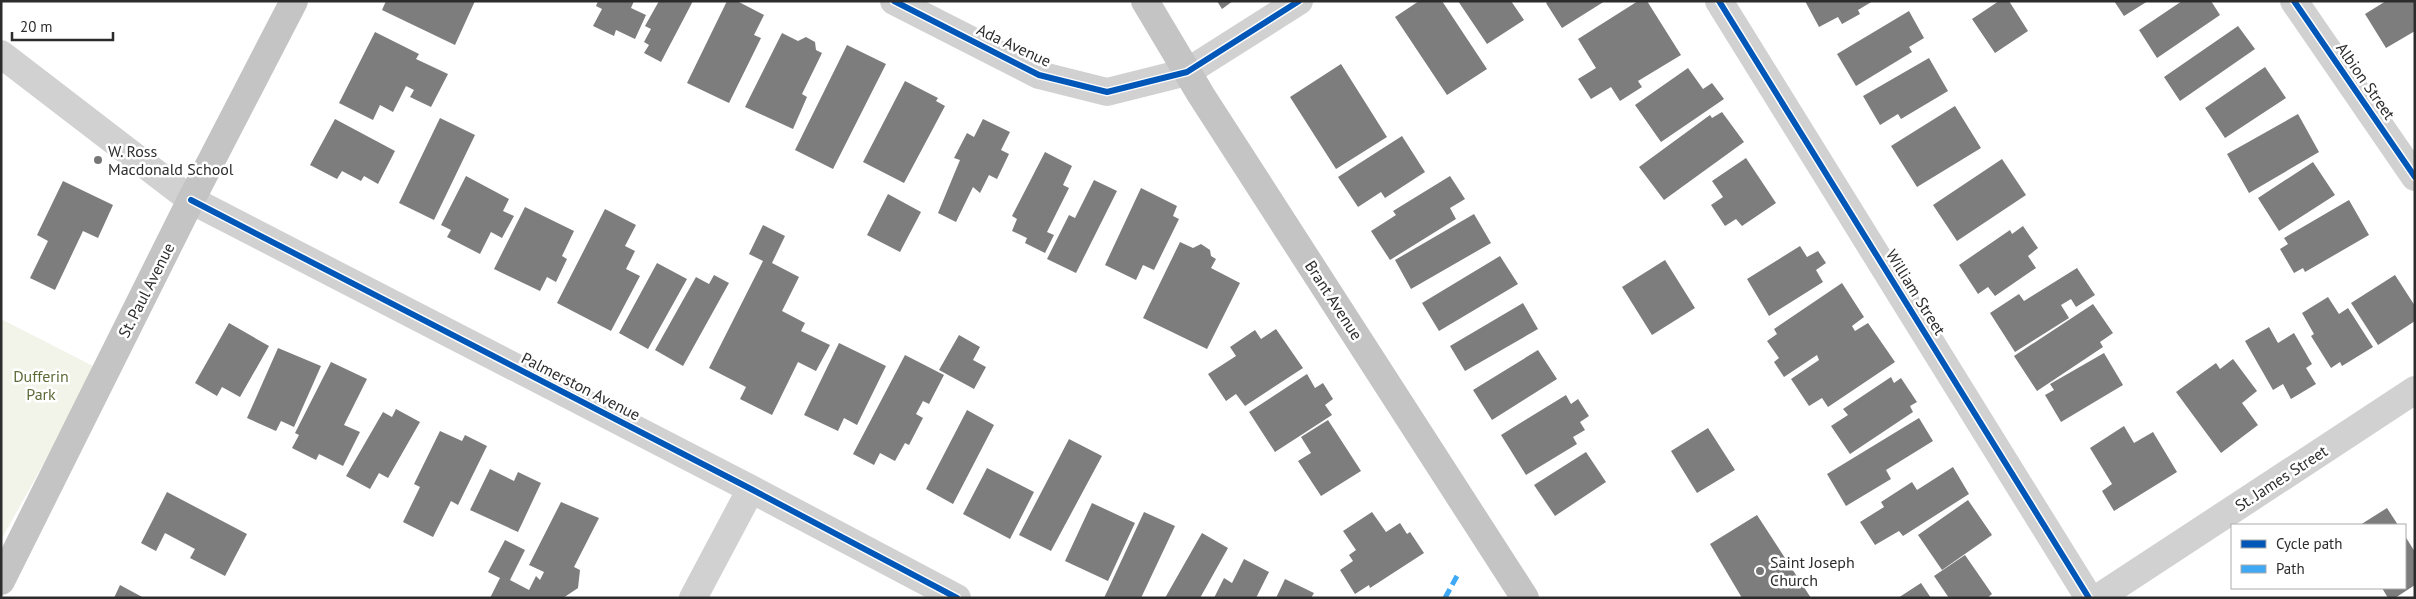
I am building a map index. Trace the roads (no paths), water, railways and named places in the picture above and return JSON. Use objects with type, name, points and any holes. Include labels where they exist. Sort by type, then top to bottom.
[{"type":"main road","name":"St. Paul Avenue","points":[[1,581],[191,200],[294,1]]},
{"type":"main road","name":"Brant Avenue","points":[[1145,1],[1187,72],[1525,598]]},
{"type":"street","name":"Ada Avenue","points":[[894,1],[1039,75],[1107,92],[1187,72],[1299,1]]},
{"type":"street","name":"William Street","points":[[1719,1],[2089,598]]},
{"type":"street","name":"Albion Street","points":[[2294,1],[2415,177]]},
{"type":"street","name":"Palmerston Avenue","points":[[1,54],[191,200],[751,489],[957,598]]},
{"type":"street","name":"St. James Street","points":[[2098,598],[2415,390]]},
{"type":"street","points":[[693,598],[751,489]]},
{"type":"place","name":"W. Ross Macdonald School","points":[[98,160]]},
{"type":"place","name":"Saint Joseph Church","points":[[1760,571]]},
{"type":"park label","name":"Dufferin Park","points":[[41,385]]}]
